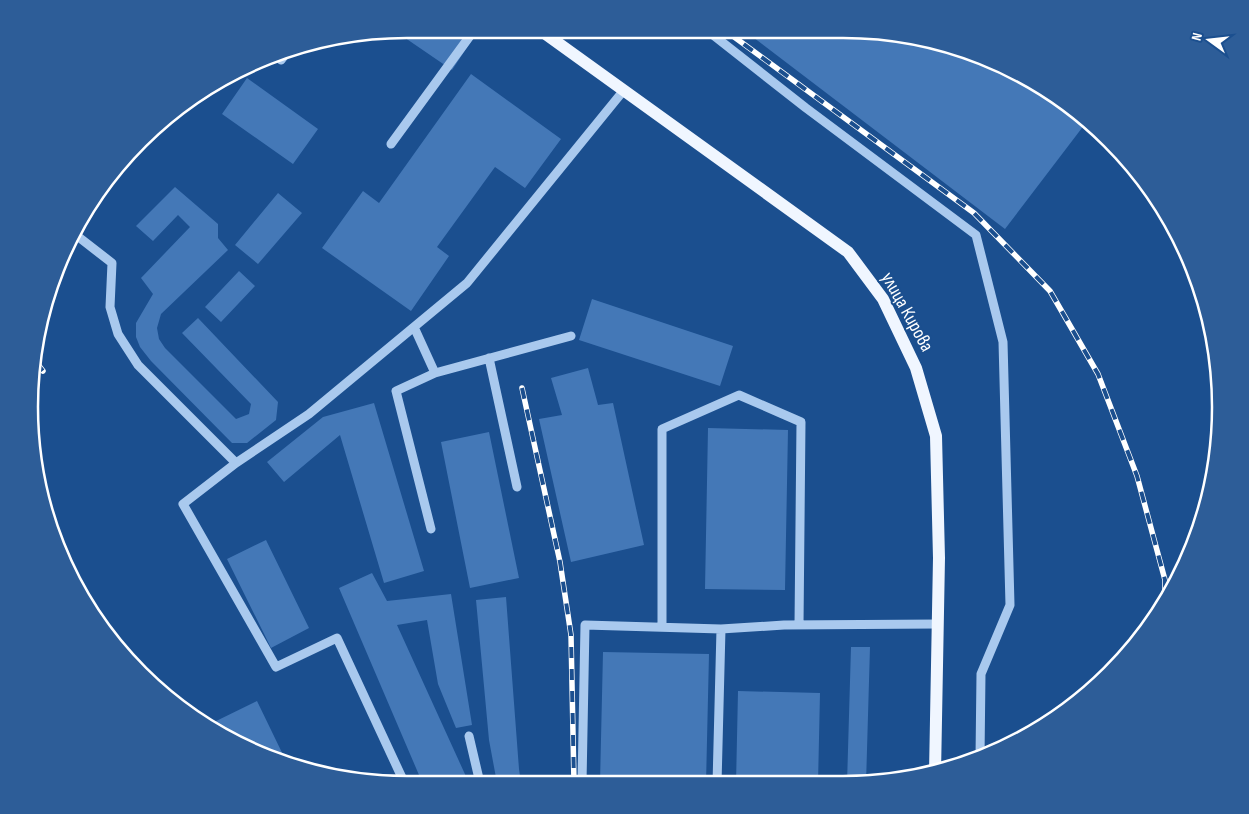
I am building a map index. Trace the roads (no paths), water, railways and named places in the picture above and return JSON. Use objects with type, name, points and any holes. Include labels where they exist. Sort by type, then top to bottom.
[{"type":"main road","name":"улица Кирова","points":[[551,38],[848,252],[883,299],[916,368],[936,436],[939,558],[935,765]]},
{"type":"lane","points":[[391,144],[468,38]]},
{"type":"lane","points":[[717,38],[814,114],[976,235],[1003,342],[1010,605],[981,674],[980,749]]},
{"type":"lane","points":[[401,776],[337,638],[276,667],[183,504],[236,463],[309,414],[467,283],[624,90]]},
{"type":"lane","points":[[79,238],[112,263],[110,307],[118,334],[138,365],[236,463]]},
{"type":"lane","points":[[414,327],[435,373]]},
{"type":"lane","points":[[431,529],[396,391],[435,373],[571,336]]},
{"type":"lane","points":[[489,358],[517,487]]},
{"type":"lane","points":[[662,627],[662,430],[739,395],[801,422],[799,625]]},
{"type":"lane","points":[[582,776],[585,624],[721,629],[799,625],[938,624]]},
{"type":"lane","points":[[717,776],[721,629]]},
{"type":"lane","points":[[469,736],[478,776]]},
{"type":"railway","points":[[736,38],[974,213],[1050,291],[1098,374],[1137,476],[1165,586]]},
{"type":"railway","points":[[40,367],[43,371]]},
{"type":"railway","points":[[522,388],[560,562],[571,635],[574,776]]}]
